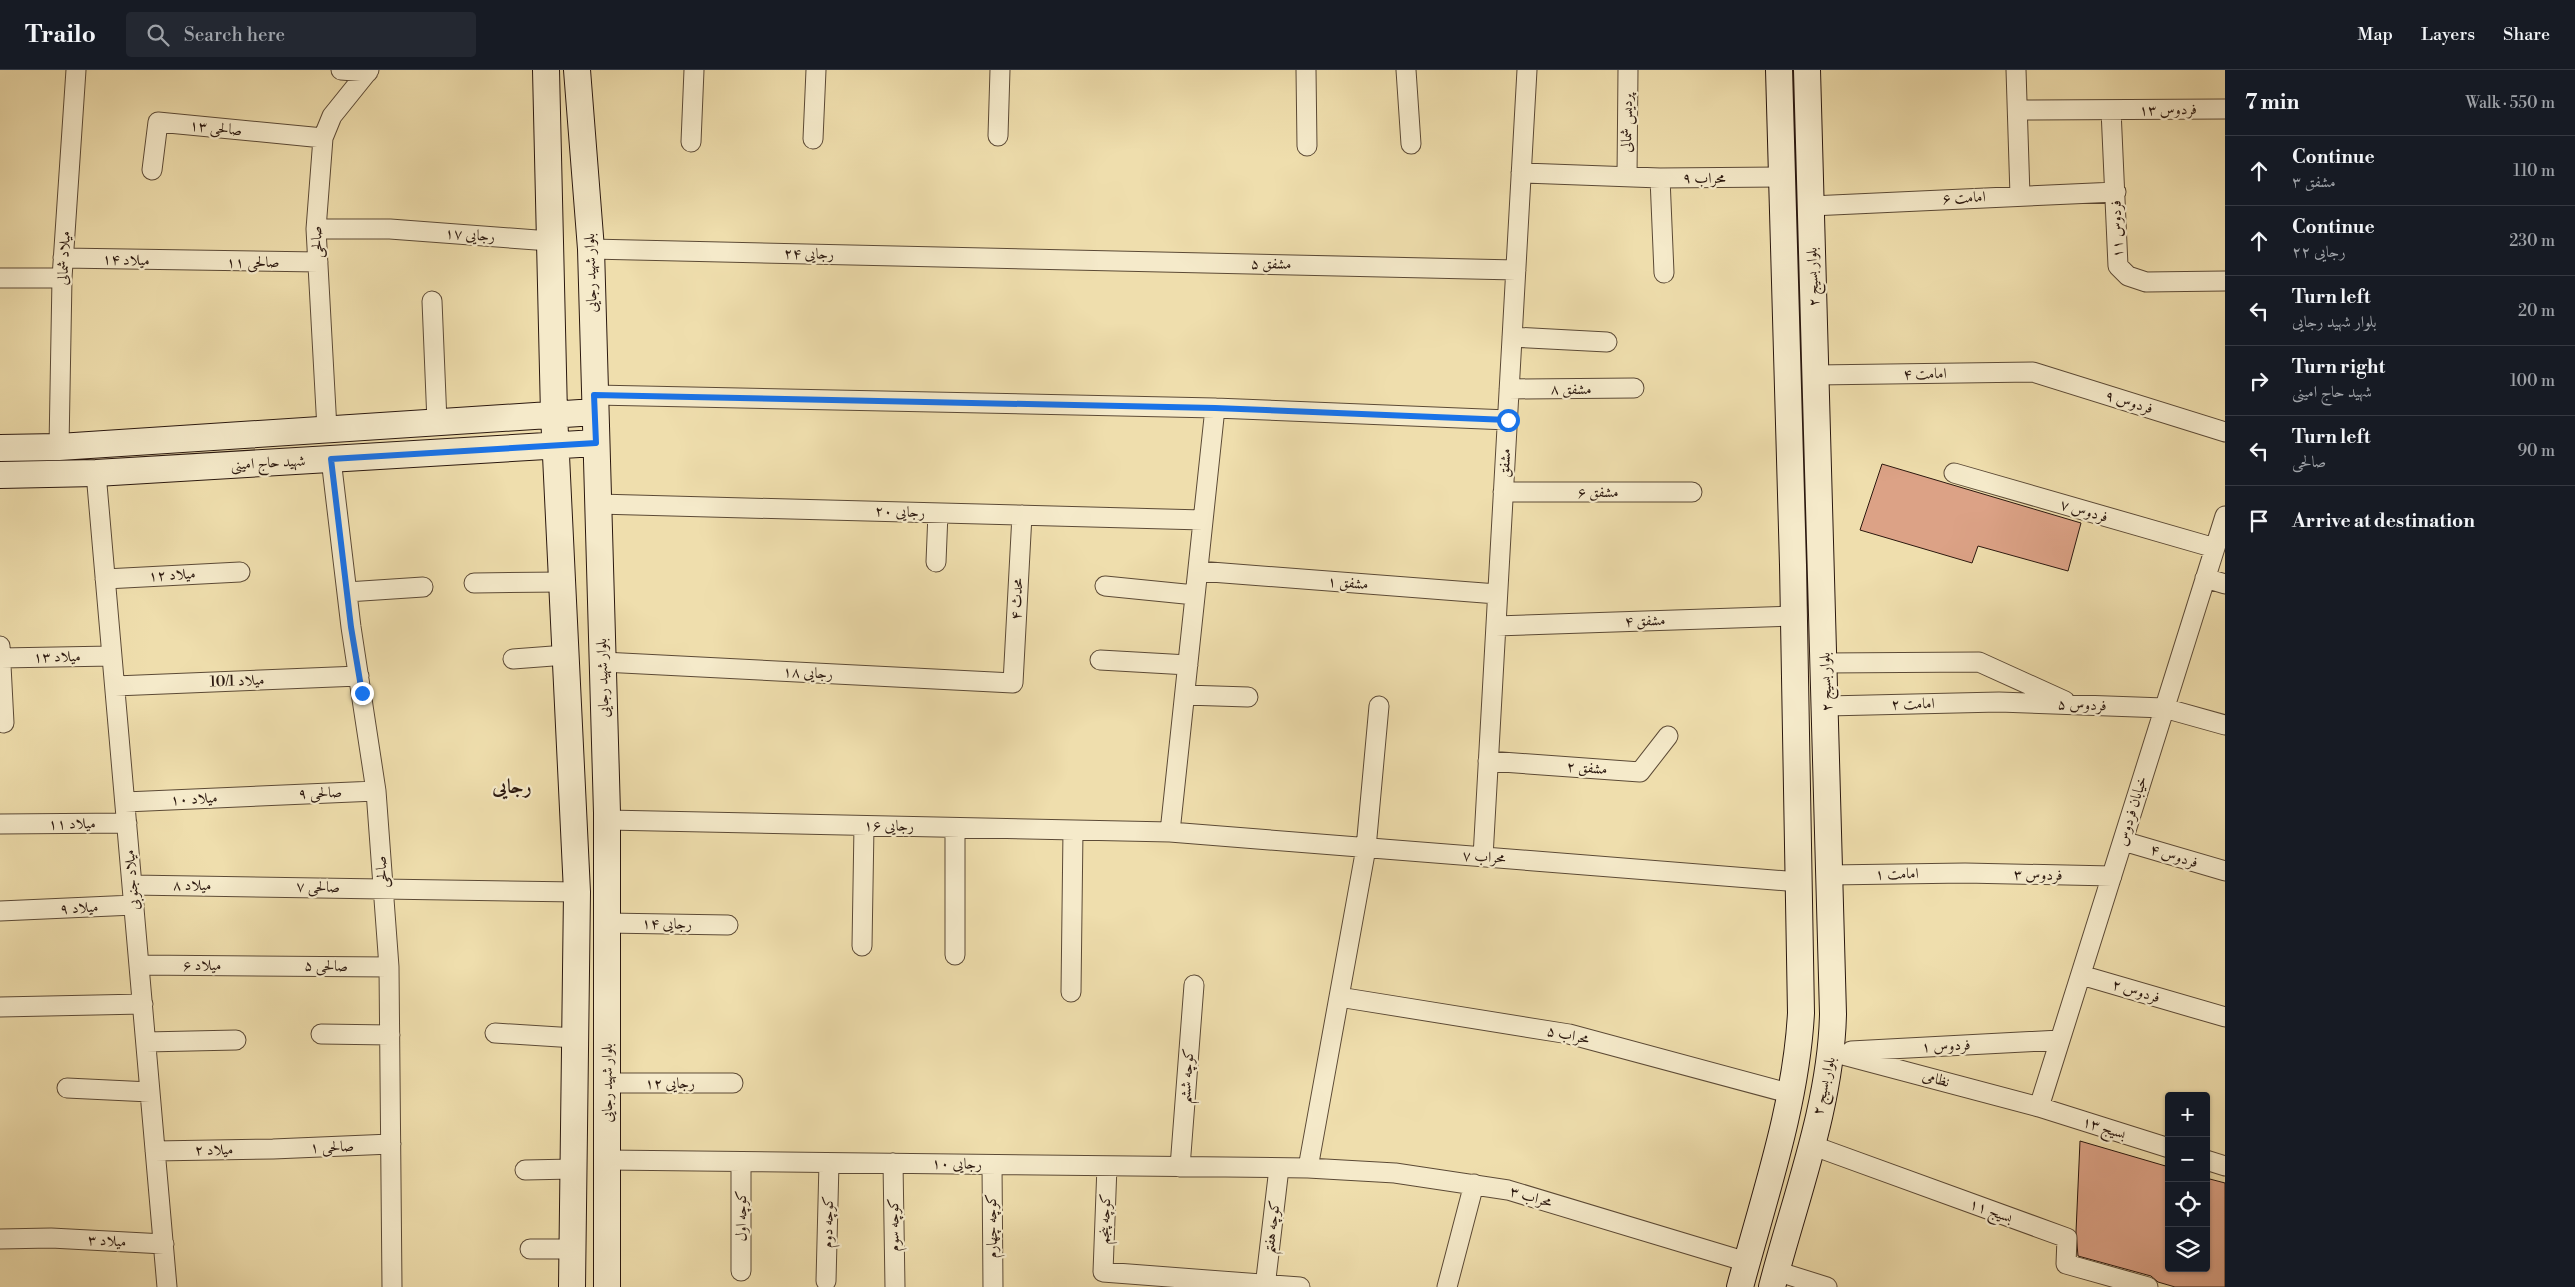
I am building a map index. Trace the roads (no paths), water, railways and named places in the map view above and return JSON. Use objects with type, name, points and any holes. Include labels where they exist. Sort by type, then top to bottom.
[{"type":"main road","points":[[546,70],[555,446],[577,892],[572,1287]]},
{"type":"main road","name":"بلوار شهید رجایی","points":[[577,70],[591,249],[607,820],[607,1287]]},
{"type":"main road","name":"بلوار بسیج ۲","points":[[1740,1287],[1792,1094],[1799,1048],[1801,1013],[1794,616],[1779,70]]},
{"type":"main road","name":"بلوار بسیج ۲","points":[[1774,1279],[1811,1145],[1832,1052],[1834,1014],[1827,706],[1807,70]]},
{"type":"main road","points":[[1784,252],[1813,251]]},
{"type":"main road","name":"شهید حاج امینی","points":[[0,448],[59,446],[554,414],[595,403]]},
{"type":"main road","points":[[500,418],[508,424],[511,433],[508,442],[502,449]]},
{"type":"main road","name":"شهید حاج امینی","points":[[0,476],[96,473],[596,443]]},
{"type":"main road","points":[[1799,1048],[1832,1052]]},
{"type":"street","name":"میلاد شمالی","points":[[59,446],[62,278],[76,70]]},
{"type":"street","points":[[341,70],[369,71]]},
{"type":"street","points":[[691,142],[694,70]]},
{"type":"street","points":[[813,139],[816,70]]},
{"type":"street","points":[[998,136],[1000,70]]},
{"type":"street","points":[[1306,70],[1308,146]]},
{"type":"street","points":[[1406,70],[1411,144]]},
{"type":"street","name":"مشفق","points":[[1483,857],[1527,70]]},
{"type":"street","name":"پردیس شمالی","points":[[1627,177],[1628,70]]},
{"type":"street","points":[[2016,70],[2020,196]]},
{"type":"street","name":"صالحی","points":[[327,429],[316,229],[323,138],[332,116],[369,71]]},
{"type":"street","name":"فردوس ۱۳","points":[[2018,110],[2225,109]]},
{"type":"street","name":"فردوس ۱۱","points":[[2111,110],[2118,266],[2128,276],[2146,282],[2225,281]]},
{"type":"street","name":"صالحی ۱۳","points":[[152,170],[158,122],[323,138]]},
{"type":"street","name":"محراب ۹","points":[[1522,173],[1660,178],[1782,178]]},
{"type":"street","points":[[1660,178],[1664,273]]},
{"type":"street","name":"امامت ۶","points":[[1811,206],[2116,192]]},
{"type":"street","name":"رجایی ۱۷","points":[[316,229],[390,229],[550,241]]},
{"type":"street","name":"رجایی ۲۴","points":[[591,249],[1026,258]]},
{"type":"street","name":"میلاد ۱۴","points":[[63,258],[188,261]]},
{"type":"street","name":"مشفق ۵","points":[[1026,258],[1516,270]]},
{"type":"street","name":"صالحی ۱۱","points":[[188,261],[318,262]]},
{"type":"street","points":[[0,278],[62,278]]},
{"type":"street","points":[[432,301],[436,422]]},
{"type":"street","points":[[1512,337],[1607,342]]},
{"type":"street","name":"امامت ۴","points":[[1816,375],[2033,372]]},
{"type":"street","name":"فردوس ۹","points":[[2033,372],[2225,432]]},
{"type":"street","name":"مشفق ۸","points":[[1509,389],[1634,388]]},
{"type":"street","points":[[595,403],[1215,408],[1508,420]]},
{"type":"street","points":[[1170,832],[1215,408]]},
{"type":"street","name":"صالحی","points":[[331,459],[347,592],[376,791],[389,967],[392,1287]]},
{"type":"street","name":"میلاد جنوبی","points":[[96,473],[167,1287]]},
{"type":"street","name":"فردوس ۷","points":[[1954,473],[2215,548]]},
{"type":"street","name":"مشفق ۶","points":[[1504,492],[1692,492]]},
{"type":"street","name":"رجایی ۲۰","points":[[598,504],[1203,520]]},
{"type":"street","points":[[936,562],[938,513]]},
{"type":"street","name":"محدث ۴","points":[[1013,683],[1022,515]]},
{"type":"street","name":"خیابان فردوس","points":[[2039,1107],[2225,516]]},
{"type":"street","name":"مشفق ۱","points":[[1198,571],[1498,594]]},
{"type":"street","name":"میلاد ۱۲","points":[[105,579],[240,572]]},
{"type":"street","points":[[2205,578],[2225,584]]},
{"type":"street","points":[[474,583],[562,582]]},
{"type":"street","points":[[1105,586],[1195,595]]},
{"type":"street","points":[[347,592],[423,587]]},
{"type":"street","name":"مشفق ۴","points":[[1496,626],[1794,616]]},
{"type":"street","points":[[0,652],[4,723]]},
{"type":"street","name":"میلاد ۱۳","points":[[0,652],[112,656]]},
{"type":"street","points":[[513,659],[566,655]]},
{"type":"street","points":[[1100,660],[1188,665]]},
{"type":"street","name":"رجایی ۱۸","points":[[603,662],[1013,683]]},
{"type":"street","points":[[1825,663],[1979,662],[2073,705]]},
{"type":"street","name":"میلاد 10/1","points":[[115,686],[359,676]]},
{"type":"street","points":[[1184,695],[1248,697]]},
{"type":"street","name":"فردوس ۵","points":[[1999,702],[2164,708],[2225,725]]},
{"type":"street","name":"امامت ۲","points":[[1827,706],[1999,702]]},
{"type":"street","points":[[1308,1168],[1366,848],[1379,706]]},
{"type":"street","name":"مشفق ۲","points":[[1488,760],[1640,772],[1668,736]]},
{"type":"street","name":"صالحی ۹","points":[[263,795],[376,791]]},
{"type":"street","name":"میلاد ۱۰","points":[[125,802],[263,795]]},
{"type":"street","name":"رجایی ۱۶","points":[[607,820],[1170,832]]},
{"type":"street","name":"میلاد ۱۱","points":[[8,825],[127,823]]},
{"type":"street","points":[[862,946],[864,826]]},
{"type":"street","points":[[955,828],[955,956]]},
{"type":"street","points":[[1071,992],[1073,830]]},
{"type":"street","name":"محراب ۷","points":[[1170,832],[1799,882]]},
{"type":"street","name":"فردوس ۴","points":[[2123,841],[2225,872]]},
{"type":"street","name":"امامت ۱","points":[[1830,875],[1965,873]]},
{"type":"street","name":"فردوس ۳","points":[[1965,873],[2112,876]]},
{"type":"street","name":"میلاد ۸","points":[[132,885],[253,886]]},
{"type":"street","name":"صالحی ۷","points":[[253,886],[577,892]]},
{"type":"street","name":"میلاد ۹","points":[[0,911],[134,905]]},
{"type":"street","name":"رجایی ۱۴","points":[[607,923],[728,925]]},
{"type":"street","name":"میلاد ۶","points":[[139,965],[264,965]]},
{"type":"street","name":"صالحی ۵","points":[[264,965],[389,967]]},
{"type":"street","name":"فردوس ۲","points":[[2081,975],[2225,1018]]},
{"type":"street","name":"کوچه ششم","points":[[1180,1167],[1194,986]]},
{"type":"street","name":"محراب ۵","points":[[1339,997],[1569,1034],[1792,1094]]},
{"type":"street","points":[[0,1007],[142,1004]]},
{"type":"street","points":[[495,1033],[575,1038]]},
{"type":"street","points":[[321,1034],[390,1035]]},
{"type":"street","points":[[146,1042],[236,1040]]},
{"type":"street","name":"فردوس ۱","points":[[1832,1052],[2060,1040]]},
{"type":"street","name":"نظامی","points":[[1832,1052],[2039,1107]]},
{"type":"street","name":"رجایی ۱۲","points":[[607,1082],[734,1083]]},
{"type":"street","points":[[67,1088],[150,1092]]},
{"type":"street","name":"۱۳ بسیج","points":[[2039,1107],[2165,1147]]},
{"type":"street","name":"صالحی ۱","points":[[273,1149],[390,1144]]},
{"type":"street","name":"۱۱ بسیج","points":[[1811,1145],[2067,1238],[2066,1264],[2148,1287]]},
{"type":"street","name":"میلاد ۲","points":[[155,1151],[273,1149]]},
{"type":"street","name":"رجایی ۱۰","points":[[607,1160],[1308,1168]]},
{"type":"street","points":[[2210,1161],[2225,1166]]},
{"type":"street","name":"کوچه اول","points":[[741,1162],[741,1271]]},
{"type":"street","name":"کوچه دوم","points":[[826,1281],[829,1163]]},
{"type":"street","name":"کوچه سوم","points":[[893,1164],[895,1287]]},
{"type":"street","name":"کوچه چهارم","points":[[992,1164],[993,1287]]},
{"type":"street","name":"کوچه پنجم","points":[[1107,1166],[1103,1272],[1265,1285]]},
{"type":"street","name":"کوچه هفتم","points":[[1265,1285],[1279,1168]]},
{"type":"street","name":"محراب ۳","points":[[1308,1168],[1395,1173],[1508,1190],[1747,1262]]},
{"type":"street","points":[[525,1170],[573,1169]]},
{"type":"street","points":[[1446,1287],[1474,1184]]},
{"type":"street","name":"میلاد ۳","points":[[0,1239],[51,1238],[164,1244]]},
{"type":"street","points":[[530,1250],[572,1249]]},
{"type":"street","points":[[1774,1279],[1827,1287]]},
{"type":"street","points":[[1265,1285],[1300,1287]]},
{"type":"district","name":"رجایی","points":[[512,787]]}]
